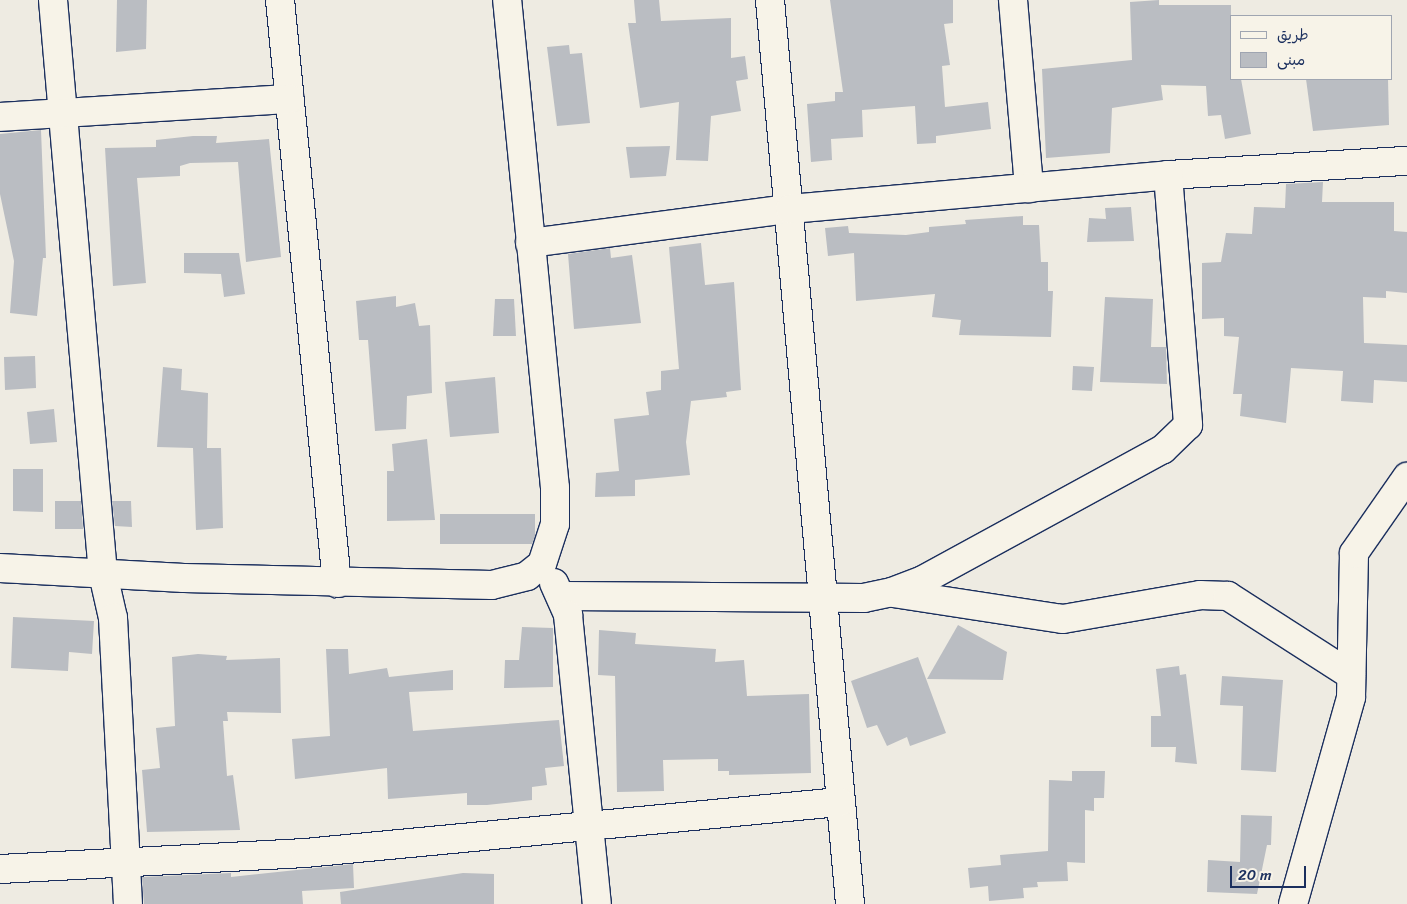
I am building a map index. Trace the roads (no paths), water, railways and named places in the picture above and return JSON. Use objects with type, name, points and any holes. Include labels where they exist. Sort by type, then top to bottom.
[{"type":"street","points":[[53,0],[103,574],[113,618],[124,864],[128,904]]},
{"type":"street","points":[[280,0],[337,583]]},
{"type":"street","points":[[0,568],[337,583],[492,586],[527,576],[542,564],[555,524],[555,488],[506,0]]},
{"type":"street","points":[[770,0],[850,904]]},
{"type":"street","points":[[1013,0],[1029,188]]},
{"type":"street","points":[[0,117],[290,100]]},
{"type":"street","points":[[530,243],[790,209],[1168,175],[1407,161]]},
{"type":"street","points":[[892,592],[923,580],[1163,449],[1188,425],[1168,175]]},
{"type":"street","points":[[1293,904],[1351,696],[1354,553],[1407,477]]},
{"type":"street","points":[[542,564],[563,596],[597,904]]},
{"type":"street","points":[[563,596],[823,598],[892,592],[1063,619],[1200,595],[1228,596],[1351,675]]},
{"type":"street","points":[[0,869],[124,864],[305,853],[840,802]]}]
